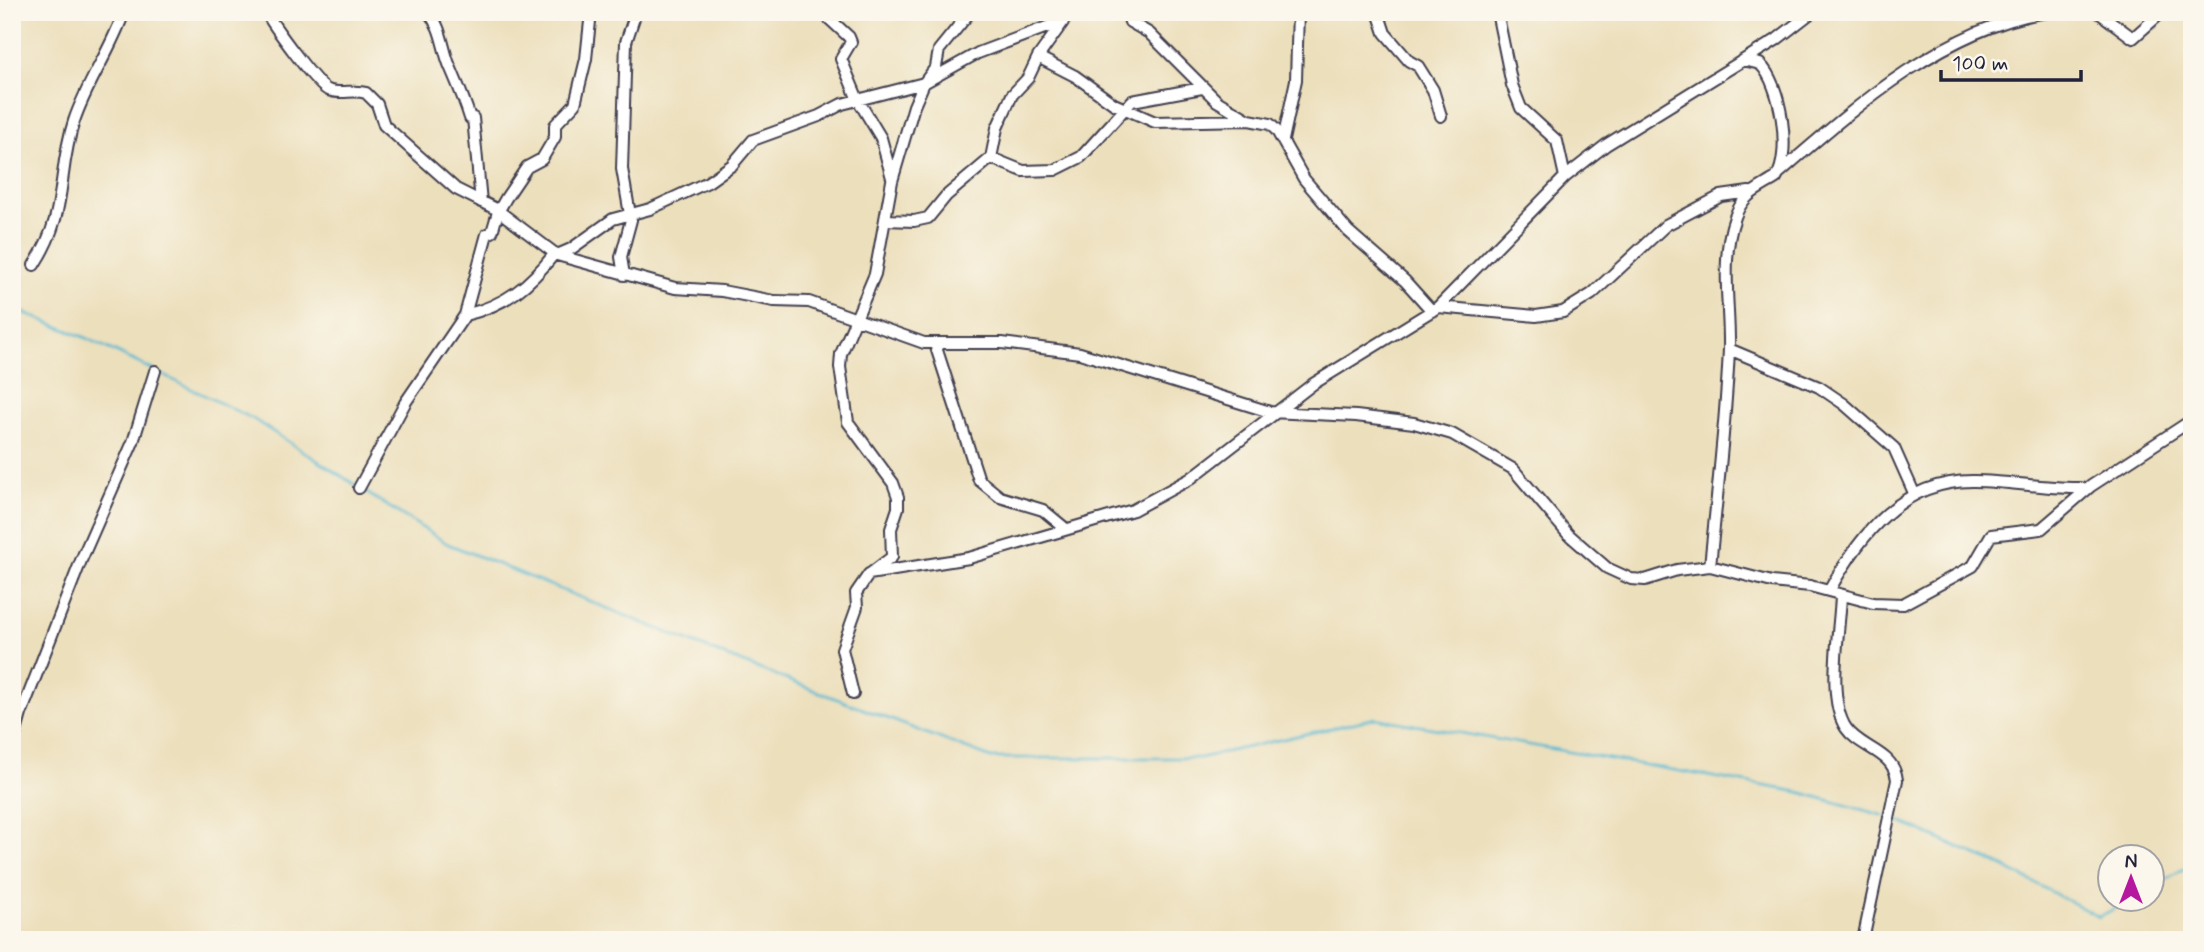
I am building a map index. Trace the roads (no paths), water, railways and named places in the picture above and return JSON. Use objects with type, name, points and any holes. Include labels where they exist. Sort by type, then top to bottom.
[{"type":"street","points":[[34,265],[56,225],[66,147],[81,101],[124,12]]},
{"type":"street","points":[[265,12],[316,82],[334,92],[366,93],[377,104],[384,125],[394,137],[428,161],[456,189],[498,212],[556,254],[675,288],[722,291],[774,301],[809,302],[854,321],[935,344],[1002,343],[1072,351],[1163,376],[1276,413],[1367,417],[1414,423],[1452,433],[1513,469],[1553,519],[1618,574],[1645,580],[1677,570],[1710,566],[1772,582],[1829,591],[1888,605],[1903,604],[1919,598],[1973,566],[1991,535],[2041,529],[2091,486],[2192,421]]},
{"type":"street","points":[[428,12],[440,31],[448,61],[462,90],[470,118],[473,118],[481,202]]},
{"type":"street","points":[[359,488],[405,403],[465,315],[479,256],[487,234],[492,232],[498,212],[527,167],[542,159],[555,137],[555,125],[575,104],[586,59],[591,12]]},
{"type":"street","points":[[624,275],[620,263],[630,225],[622,169],[626,42],[636,12]]},
{"type":"street","points":[[822,12],[849,37],[851,42],[841,60],[858,100],[881,138],[892,181]]},
{"type":"street","points":[[853,694],[842,649],[857,607],[856,593],[869,574],[892,557],[891,529],[899,503],[893,483],[848,422],[840,367],[854,321],[875,274],[892,181],[924,83],[936,67],[939,50],[970,12]]},
{"type":"street","points":[[465,315],[488,309],[519,293],[556,254],[571,249],[613,219],[650,209],[722,174],[752,140],[858,100],[924,83],[978,53],[1065,19],[1075,12]]},
{"type":"street","points":[[1127,12],[1130,22],[1149,33],[1202,88],[1249,120]]},
{"type":"street","points":[[1283,140],[1296,80],[1298,12]]},
{"type":"street","points":[[1378,12],[1385,33],[1409,61],[1418,66],[1433,90],[1441,116]]},
{"type":"street","points":[[1497,12],[1512,85],[1521,108],[1557,141],[1565,177]]},
{"type":"street","points":[[869,574],[948,563],[1133,510],[1167,493],[1208,466],[1332,371],[1435,309],[1565,177],[1639,124],[1744,60],[1812,12]]},
{"type":"street","points":[[1038,57],[1075,76],[1124,109],[1155,122],[1249,120],[1270,124],[1283,140],[1304,179],[1348,232],[1435,309],[1549,316],[1563,312],[1592,294],[1666,225],[1721,195],[1749,192],[1770,182],[1913,67],[2006,22],[2047,12]]},
{"type":"street","points":[[2098,12],[2133,38],[2162,12]]},
{"type":"street","points":[[885,220],[914,221],[928,218],[946,196],[991,158],[1003,113],[1012,95],[1034,68],[1038,57],[1065,19]]},
{"type":"street","points":[[1744,60],[1754,61],[1765,69],[1777,102],[1783,134],[1779,173]]},
{"type":"street","points":[[991,158],[1023,171],[1055,170],[1082,157],[1124,109],[1139,98],[1202,88]]},
{"type":"street","points":[[1710,566],[1729,349],[1728,247],[1734,218],[1749,192]]},
{"type":"street","points":[[935,344],[979,480],[1000,497],[1043,510],[1066,529]]},
{"type":"street","points":[[1729,349],[1819,387],[1844,404],[1894,449],[1914,493]]},
{"type":"street","points":[[12,746],[21,714],[82,558],[133,442],[155,371]]},
{"type":"street","points":[[1829,591],[1841,570],[1885,516],[1914,493],[1971,481],[2081,488]]},
{"type":"street","points":[[1841,595],[1836,664],[1841,715],[1846,727],[1856,739],[1889,761],[1896,770],[1897,780],[1863,940]]},
{"type":"waterway","points":[[12,308],[84,337],[153,370]]},
{"type":"waterway","points":[[159,373],[253,419],[357,486]]},
{"type":"waterway","points":[[362,490],[448,544],[733,659],[991,758],[1200,758],[1375,718],[1799,792],[1885,816]]},
{"type":"waterway","points":[[1891,818],[2006,868],[2099,917],[2104,914]]},
{"type":"waterway","points":[[2166,879],[2192,864]]}]
